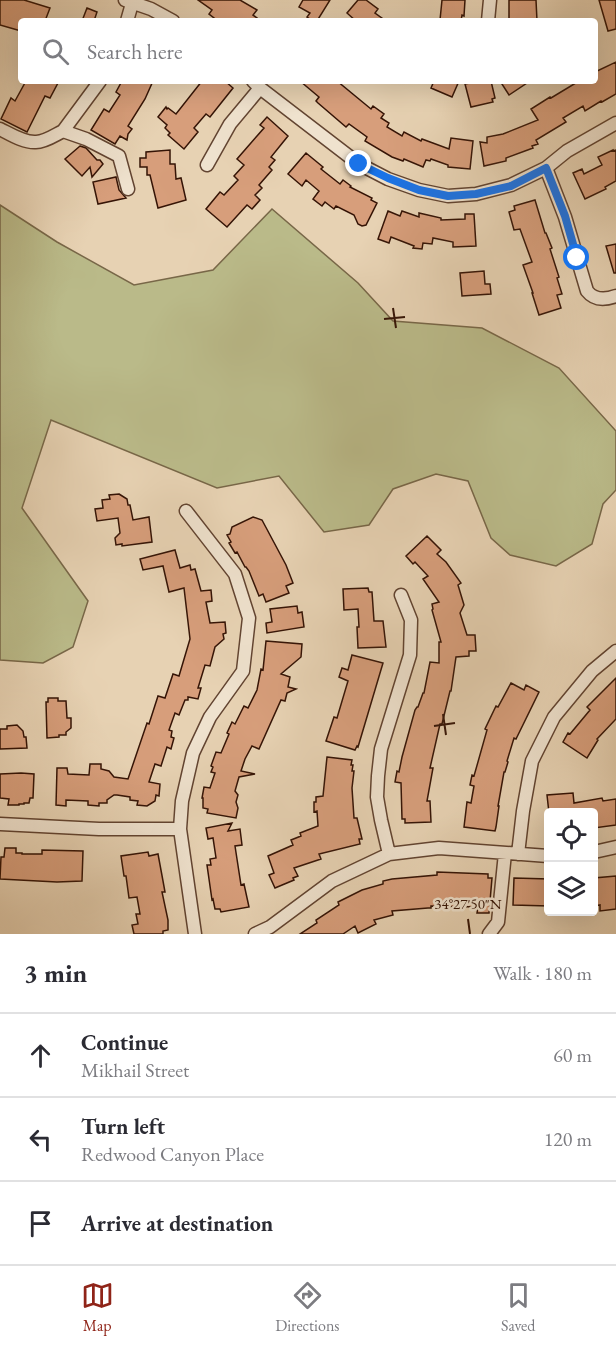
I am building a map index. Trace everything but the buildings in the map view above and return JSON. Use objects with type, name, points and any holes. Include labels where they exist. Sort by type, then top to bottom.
[{"type":"street","points":[[488,18],[490,0]]},
{"type":"street","points":[[127,18],[130,1],[168,18]]},
{"type":"street","points":[[0,129],[34,142],[63,131],[98,84]]},
{"type":"street","points":[[207,165],[230,124],[256,85],[359,164],[419,190],[448,196],[476,194],[511,186],[546,168],[567,151],[616,123]]},
{"type":"street","points":[[63,131],[86,139],[118,156],[128,189]]},
{"type":"street","points":[[546,168],[565,216],[587,291],[591,297],[600,299],[616,296]]},
{"type":"street","points":[[186,511],[235,574],[249,618],[243,671],[210,717],[192,753],[182,801],[180,829],[195,934]]},
{"type":"street","points":[[389,854],[377,796],[381,749],[410,655],[411,620],[400,595]]},
{"type":"street","points":[[518,854],[532,761],[554,717],[592,671],[616,651]]},
{"type":"street","points":[[0,824],[99,829],[180,829]]},
{"type":"street","points":[[598,851],[616,847]]},
{"type":"street","points":[[255,934],[270,927],[332,881],[389,854],[439,848],[544,856]]},
{"type":"street","points":[[489,934],[498,922],[505,853]]},
{"type":"green space","points":[[0,205],[57,242],[134,285],[213,270],[272,209],[358,283],[393,321],[482,328],[559,368],[616,431],[616,490],[603,504],[592,544],[556,566],[510,555],[491,538],[468,481],[436,474],[393,489],[369,525],[324,532],[279,476],[217,488],[51,420],[22,508],[88,601],[73,647],[43,663],[0,660]]},
{"type":"route","points":[[359,164],[419,190],[448,196],[476,194],[511,186],[546,168],[565,216],[577,258]]}]
